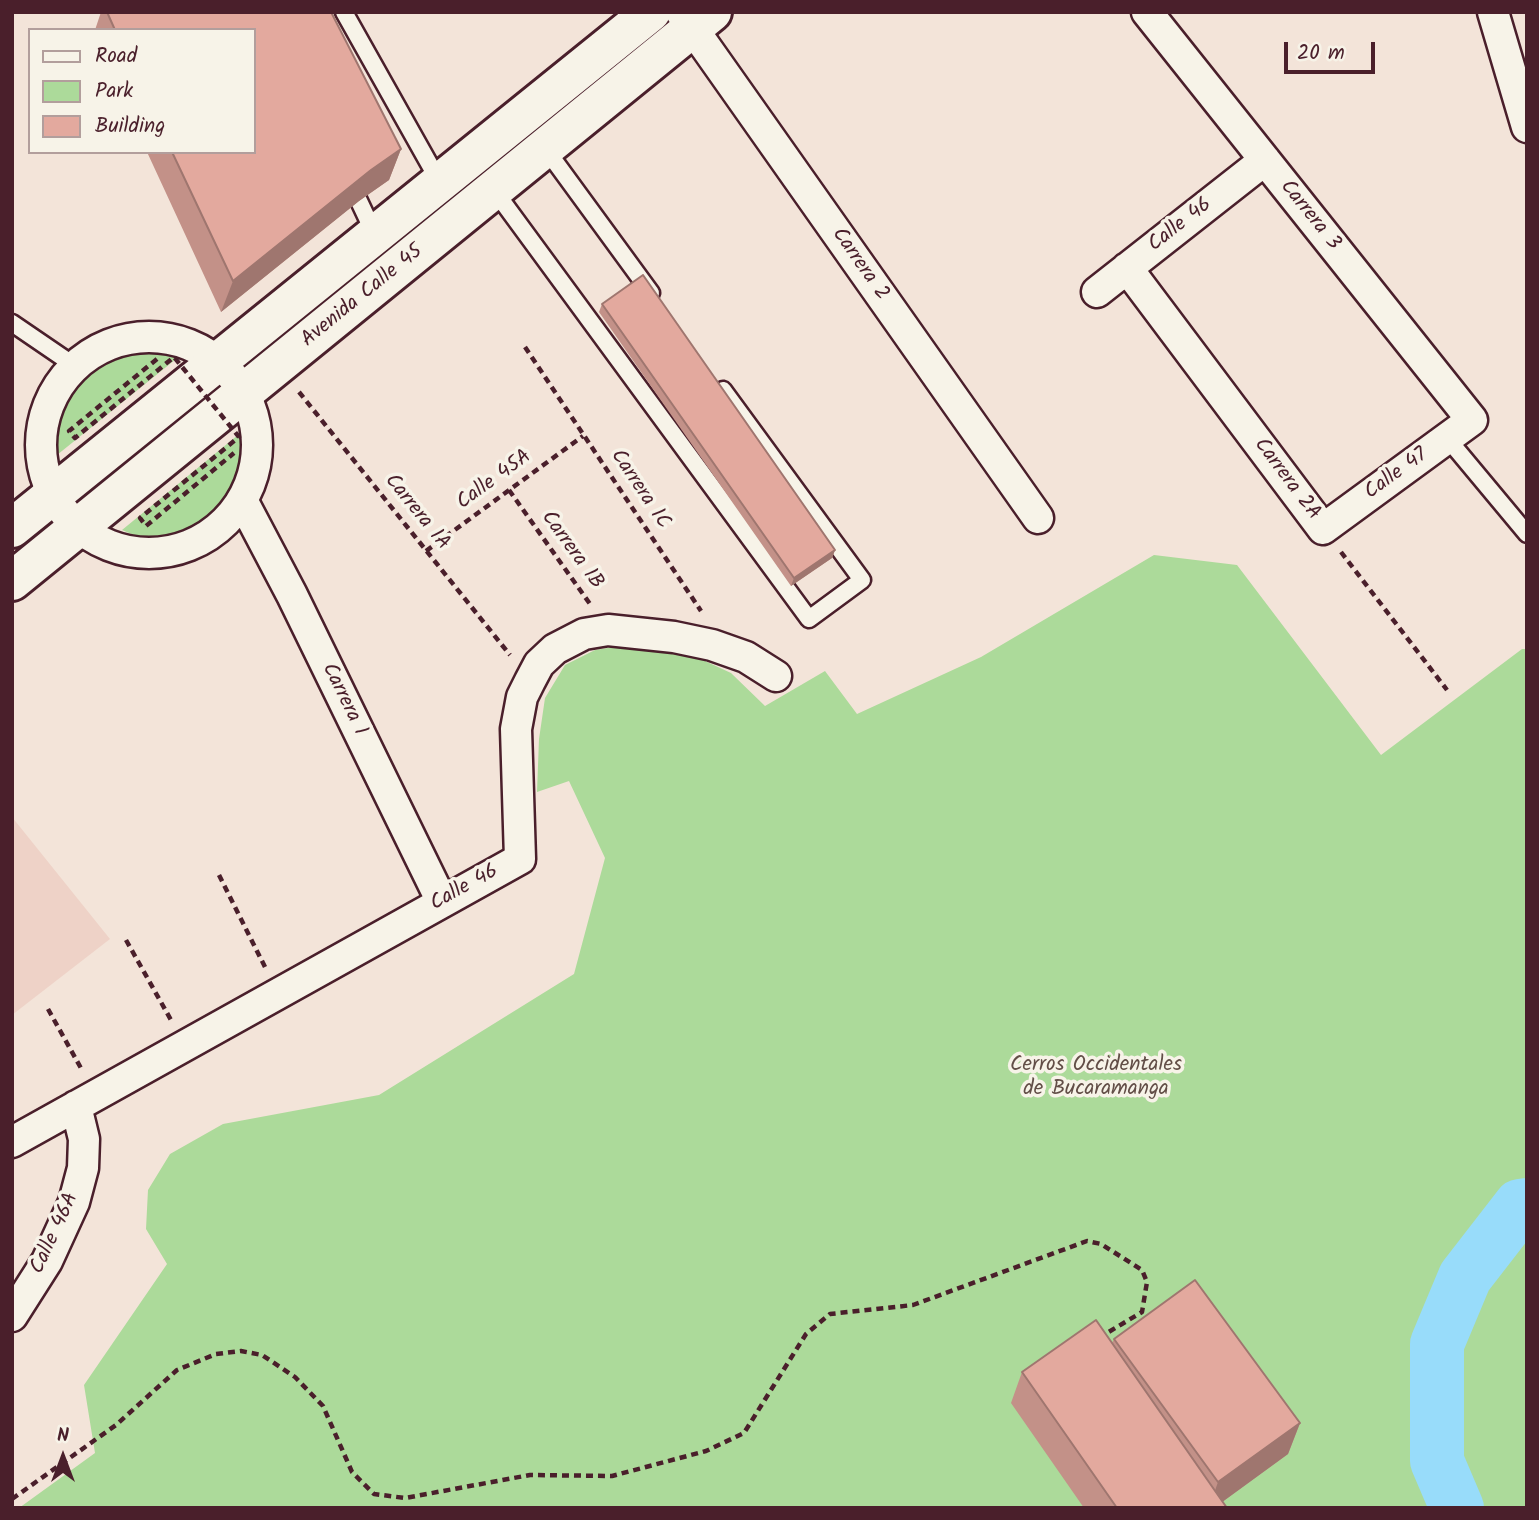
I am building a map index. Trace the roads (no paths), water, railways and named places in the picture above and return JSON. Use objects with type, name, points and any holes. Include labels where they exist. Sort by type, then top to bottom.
[{"type":"main road","name":"Avenida Calle 45","points":[[12,528],[651,12]]},
{"type":"main road","name":"Avenida Calle 45","points":[[12,581],[545,148],[695,18]]},
{"type":"street","name":"Carrera 3","points":[[1147,12],[1472,420]]},
{"type":"street","points":[[1493,12],[1527,127]]},
{"type":"street","name":"Carrera 2","points":[[695,18],[1038,517]]},
{"type":"street","name":"Calle 46","points":[[1097,292],[1265,160]]},
{"type":"street","name":"Carrera 2A","points":[[1127,268],[1322,529]]},
{"type":"street","points":[[146,337],[173,340],[198,348],[218,362],[233,376],[244,394],[253,415],[257,444],[253,473],[242,500],[225,522],[203,538],[178,549],[150,553],[123,550],[97,540],[78,527],[64,513],[44,475],[40,445],[44,416],[56,388],[75,366],[96,350],[120,341],[146,337]]},
{"type":"street","name":"Calle 47","points":[[1322,529],[1472,420]]},
{"type":"street","name":"Carrera 1","points":[[242,500],[292,595],[442,902]]},
{"type":"street","name":"Calle 46","points":[[12,1142],[520,859],[516,729],[522,697],[539,664],[555,649],[583,634],[608,629],[674,637],[746,657],[776,676]]},
{"type":"street","name":"Calle 46A","points":[[12,1316],[47,1261],[74,1202],[83,1168],[86,1101]]},
{"type":"lane","points":[[344,12],[440,183]]},
{"type":"lane","points":[[545,148],[664,310]]},
{"type":"lane","points":[[347,176],[375,235]]},
{"type":"lane","points":[[494,190],[809,619],[862,580],[714,378]]},
{"type":"lane","points":[[12,323],[75,366]]},
{"type":"lane","points":[[1447,438],[1527,534]]},
{"type":"waterway","points":[[1457,1508],[1437,1461],[1437,1344],[1465,1277],[1520,1206],[1527,1205]]},
{"type":"park label","name":"Cerros Occidentales de Bucaramanga","points":[[1096,1078]]}]
